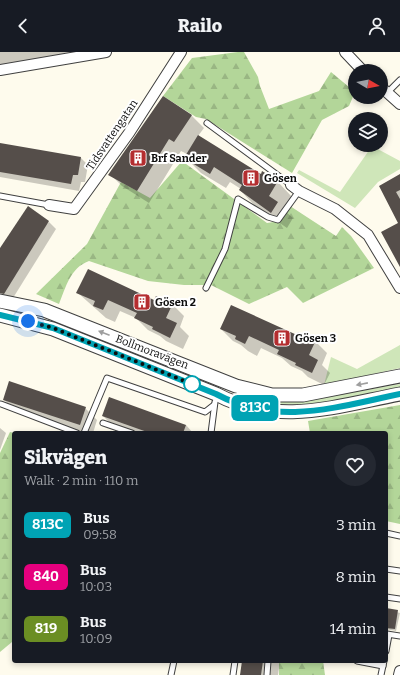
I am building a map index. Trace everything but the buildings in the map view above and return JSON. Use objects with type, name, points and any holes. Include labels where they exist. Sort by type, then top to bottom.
[{"type":"street","points":[[0,70],[71,54],[106,52]]},
{"type":"street","name":"Tidsvattengatan","points":[[49,205],[74,209],[129,133],[181,52]]},
{"type":"street","points":[[345,52],[356,64]]},
{"type":"street","points":[[388,94],[400,104]]},
{"type":"street","points":[[295,188],[334,209],[368,235],[400,288]]},
{"type":"street","name":"Bollmoravägen","points":[[0,301],[44,310],[236,386],[272,395],[303,395],[400,376]]},
{"type":"street","name":"Bollmoravägen","points":[[0,315],[53,328],[215,399],[267,411],[286,413],[305,412],[400,394]]},
{"type":"street","points":[[215,399],[221,379]]},
{"type":"street","points":[[399,675],[400,671]]},
{"type":"lane","points":[[388,88],[400,80]]},
{"type":"lane","points":[[206,288],[225,249],[238,199],[268,217],[278,220],[295,188],[207,123]]},
{"type":"lane","points":[[0,196],[49,205]]},
{"type":"lane","points":[[85,431],[107,378],[205,412],[215,399]]},
{"type":"lane","points":[[212,431],[215,399]]},
{"type":"lane","points":[[1,404],[72,431]]},
{"type":"lane","points":[[102,423],[126,431]]},
{"type":"lane","points":[[388,533],[400,536]]},
{"type":"lane","points":[[388,569],[400,572]]},
{"type":"lane","points":[[388,597],[400,599]]},
{"type":"lane","points":[[388,634],[400,636]]},
{"type":"lane","points":[[171,675],[174,663]]},
{"type":"lane","points":[[233,675],[235,663]]},
{"type":"lane","points":[[267,675],[268,663]]},
{"type":"lane","points":[[381,675],[383,663]]},
{"type":"green space","points":[[244,52],[258,77],[269,109],[319,91],[331,72],[348,86],[348,104],[350,104],[349,106],[322,120],[292,173],[206,119],[196,117],[163,96],[192,58]]},
{"type":"green space","points":[[368,152],[383,152],[400,161],[400,169],[378,182],[355,208],[297,173],[299,170],[340,192]]},
{"type":"green space","points":[[182,161],[267,223],[280,221],[290,206],[336,236],[342,227],[351,236],[374,268],[303,303],[287,287],[249,304],[211,285],[184,285],[148,281],[89,261],[77,268],[73,273],[59,304],[36,294],[87,244],[121,182],[150,198]]},
{"type":"green space","points":[[400,345],[400,368],[324,385],[331,357],[357,369]]},
{"type":"green space","points":[[400,384],[400,388],[358,397],[317,403],[275,403],[254,400],[234,393],[235,390],[305,401]]},
{"type":"green space","points":[[400,405],[400,524],[388,521],[388,431],[310,431],[308,421]]},
{"type":"green space","points":[[10,432],[12,432],[12,642],[0,652],[0,453]]},
{"type":"green space","points":[[279,663],[323,663],[325,675],[279,675]]},
{"type":"bus line","name":"813C","points":[[0,315],[53,328],[216,394],[229,401],[267,411],[286,413],[305,412],[400,394]]},
{"type":"place","name":"Brf Sander","points":[[138,158]]},
{"type":"place","name":"Gösen","points":[[251,178]]},
{"type":"place","name":"Gösen 2","points":[[142,302]]},
{"type":"place","name":"Gösen 3","points":[[282,338]]},
{"type":"route","points":[[28,321],[53,328],[192,384]]}]
